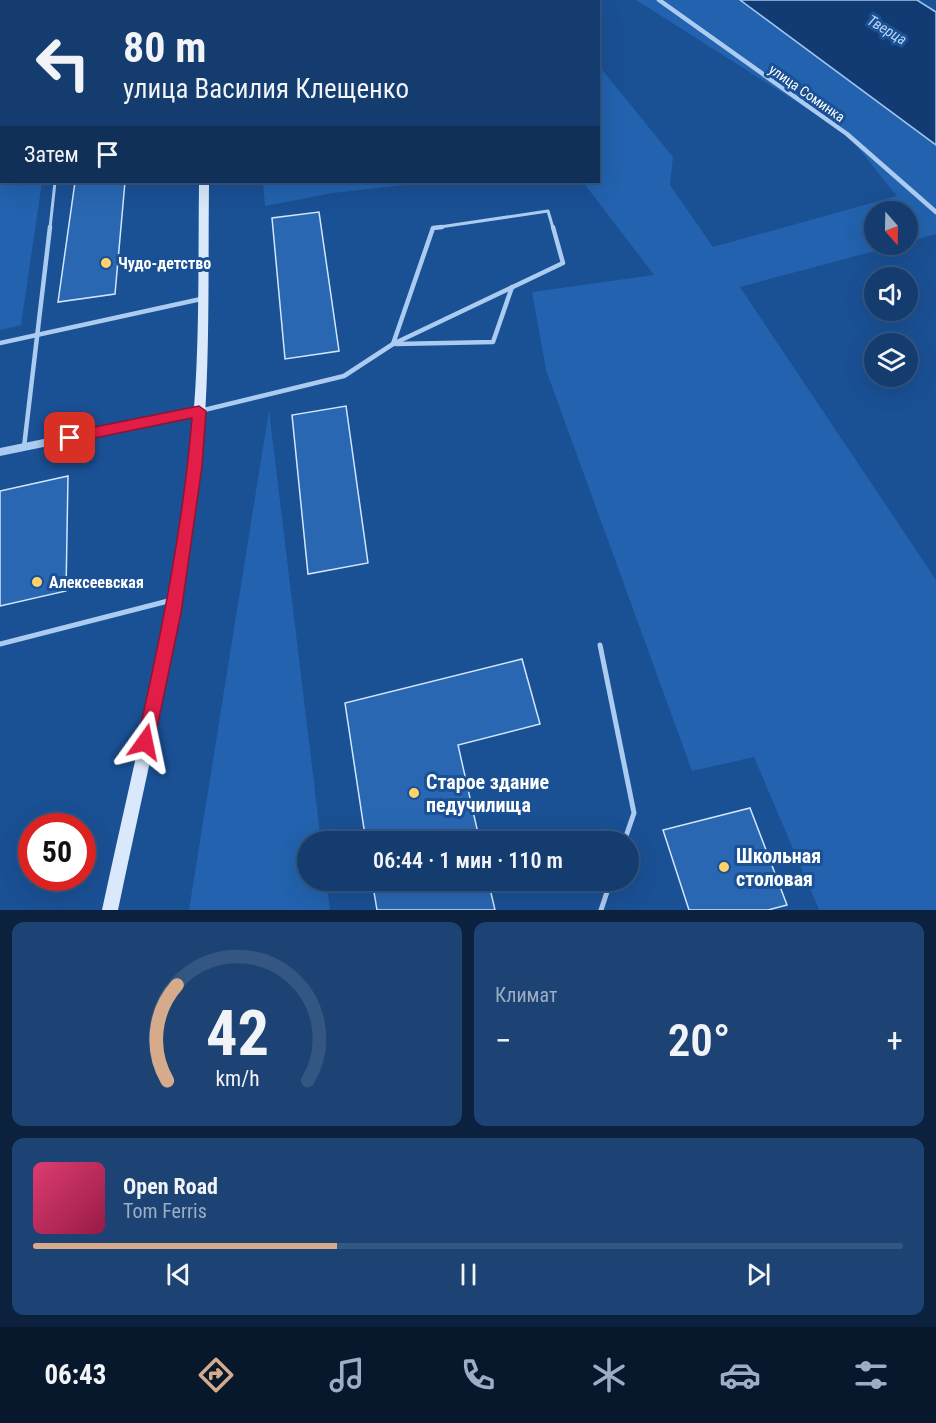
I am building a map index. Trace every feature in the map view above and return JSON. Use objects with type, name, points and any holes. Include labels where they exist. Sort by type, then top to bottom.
[{"type":"main road","points":[[110,910],[176,599],[195,466],[199,411],[204,183]]},
{"type":"street","name":"улица Соминка","points":[[658,0],[848,134],[936,212]]},
{"type":"street","points":[[0,452],[199,411]]},
{"type":"lane","points":[[24,447],[55,183]]},
{"type":"lane","points":[[199,411],[344,376],[393,344],[563,263],[548,211],[433,228],[393,344]]},
{"type":"lane","points":[[393,344],[493,342],[512,287]]},
{"type":"lane","points":[[0,343],[201,299]]},
{"type":"lane","points":[[0,644],[176,599]]},
{"type":"lane","points":[[600,645],[634,813],[628,831]]},
{"type":"lane","points":[[601,910],[607,891]]},
{"type":"shaded area","points":[[636,0],[740,0],[936,145],[936,234],[918,239],[918,201],[879,201],[897,196],[847,134]]},
{"type":"shaded area","points":[[600,67],[673,157],[670,185],[713,247],[864,205],[864,254],[740,287],[936,580],[936,910],[819,910],[754,757],[692,771],[546,370],[532,292],[654,275],[584,183],[600,183]]},
{"type":"shaded area","points":[[0,183],[42,183],[21,325],[0,330]]},
{"type":"shaded area","points":[[263,183],[421,183],[333,193],[265,206]]},
{"type":"shaded area","points":[[269,410],[320,831],[297,831],[297,891],[327,891],[330,910],[189,910]]},
{"type":"water","name":"Тверца","points":[[740,0],[917,0],[936,12],[936,145]]},
{"type":"building","points":[[75,183],[125,183],[115,294],[58,302]]},
{"type":"building","points":[[319,212],[339,351],[285,359],[272,218]]},
{"type":"building","points":[[346,406],[368,563],[308,574],[292,415]]},
{"type":"building","points":[[68,476],[66,591],[0,606],[0,491]]},
{"type":"building","name":"Старое здание педучилища","points":[[522,659],[540,724],[458,745],[478,831],[364,831],[345,703]]},
{"type":"building","name":"Школьная столовая","points":[[750,808],[787,905],[768,910],[689,910],[663,830]]},
{"type":"building","points":[[374,891],[491,891],[495,910],[377,910]]},
{"type":"place","name":"Чудо-детство","points":[[106,263]]},
{"type":"place","name":"Алексеевская","points":[[37,582]]},
{"type":"place","name":"Старое здание педучилища","points":[[414,793]]},
{"type":"place","name":"Школьная столовая","points":[[724,867]]},
{"type":"route","points":[[70,438],[199,411],[195,466],[174,613],[145,742]]}]
